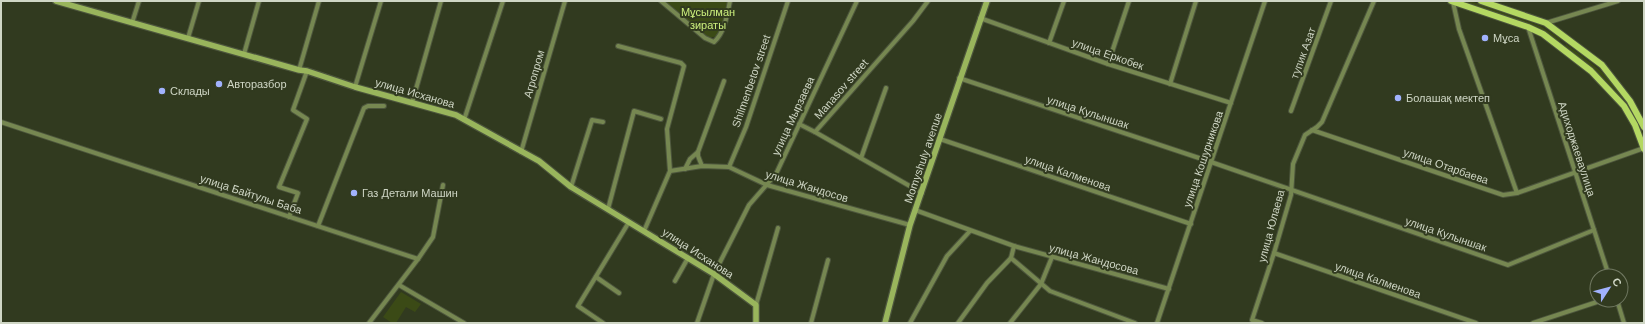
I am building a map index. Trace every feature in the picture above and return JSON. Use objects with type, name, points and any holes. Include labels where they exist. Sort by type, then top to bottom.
[{"type":"main road","name":"улица Исханова","points":[[56,1],[76,4],[132,23],[306,71],[456,115],[539,161],[571,187],[714,274],[756,305]]},
{"type":"main road","name":"Momyshuly avenue","points":[[885,323],[910,225],[940,139],[959,78],[987,1]]},
{"type":"main road","points":[[1452,1],[1528,27],[1542,34],[1559,46],[1593,73],[1624,106],[1635,125],[1644,148]]},
{"type":"main road","points":[[1481,1],[1546,24],[1602,65],[1630,101],[1644,127]]},
{"type":"main road","points":[[1559,46],[1565,38]]},
{"type":"main road","points":[[756,305],[756,323]]},
{"type":"street","points":[[132,23],[139,1]]},
{"type":"street","points":[[188,38],[199,1]]},
{"type":"street","points":[[244,54],[259,1]]},
{"type":"street","points":[[299,70],[319,1]]},
{"type":"street","points":[[355,86],[381,1]]},
{"type":"street","points":[[412,103],[441,1]]},
{"type":"street","points":[[464,120],[502,1]]},
{"type":"street","name":"Агропром","points":[[521,152],[564,1]]},
{"type":"street","points":[[661,1],[705,38],[714,42],[720,36],[727,18],[730,1]]},
{"type":"street","name":"Shilmenbetov street","points":[[729,166],[746,127],[788,1]]},
{"type":"street","name":"улица Мырзаева","points":[[697,323],[714,274],[749,206],[776,174],[857,1]]},
{"type":"street","name":"Manasov street","points":[[922,193],[815,132],[913,21],[928,1]]},
{"type":"street","points":[[1049,43],[1064,1]]},
{"type":"street","points":[[1108,64],[1129,1]]},
{"type":"street","points":[[1170,84],[1196,1]]},
{"type":"street","name":"улица Кошурникова","points":[[1157,323],[1265,1]]},
{"type":"street","name":"тупик Азат","points":[[1291,111],[1331,1]]},
{"type":"street","name":"улица Юлаева","points":[[1262,323],[1252,320],[1291,195],[1293,164],[1305,135],[1322,122],[1374,1]]},
{"type":"street","points":[[1452,1],[1459,29],[1516,193]]},
{"type":"street","points":[[1546,24],[1618,1]]},
{"type":"street","name":"улица Еркобек","points":[[980,18],[1108,64],[1231,103]]},
{"type":"street","name":"Адиходжаеваулица","points":[[1528,27],[1606,268]]},
{"type":"street","points":[[618,46],[681,63],[684,66],[668,129],[670,171],[644,231]]},
{"type":"street","points":[[289,217],[298,193],[279,187],[306,119],[293,110],[306,71]]},
{"type":"street","name":"улица Кулыншак","points":[[959,78],[1211,162],[1508,265],[1594,230]]},
{"type":"street","points":[[702,166],[698,152],[724,81]]},
{"type":"street","points":[[861,158],[886,88]]},
{"type":"street","points":[[318,226],[364,108],[368,106],[384,106]]},
{"type":"street","points":[[608,210],[634,111],[661,119]]},
{"type":"street","points":[[571,187],[592,120],[604,122]]},
{"type":"street","name":"улица Байтулы Баба","points":[[1,122],[418,259]]},
{"type":"street","points":[[799,124],[815,132]]},
{"type":"street","name":"улица Отарбаева","points":[[1312,130],[1504,195],[1516,193],[1574,172]]},
{"type":"street","name":"улица Калменова","points":[[940,139],[1191,224]]},
{"type":"street","points":[[1574,172],[1644,148]]},
{"type":"street","points":[[685,169],[690,159],[698,152]]},
{"type":"street","name":"улица Жандосов","points":[[670,171],[702,166],[729,166],[767,185],[910,225]]},
{"type":"street","points":[[369,323],[399,285],[433,237],[443,185]]},
{"type":"street","name":"улица Жандосова","points":[[915,210],[1014,246],[1169,289]]},
{"type":"street","points":[[603,323],[578,306],[629,222]]},
{"type":"street","points":[[756,305],[778,228]]},
{"type":"street","points":[[910,323],[947,256],[970,231]]},
{"type":"street","points":[[958,323],[987,283],[1011,258],[1014,246]]},
{"type":"street","name":"улица Калменова","points":[[1274,253],[1476,323]]},
{"type":"street","points":[[1010,323],[1041,284],[1052,257]]},
{"type":"street","points":[[675,281],[688,258]]},
{"type":"street","points":[[1011,258],[1050,291],[1135,323]]},
{"type":"street","points":[[811,323],[828,260]]},
{"type":"street","points":[[596,277],[619,293]]},
{"type":"street","points":[[399,285],[464,323]]},
{"type":"street","points":[[1533,323],[1589,305]]},
{"type":"street","points":[[1619,308],[1624,323]]},
{"type":"green space","name":"Мұсылман зираты","points":[[661,1],[731,1],[720,36],[705,38]]},
{"type":"green space","points":[[1461,1],[1470,1],[1540,26],[1561,39],[1558,42],[1539,28]]},
{"type":"green space","points":[[1566,44],[1598,68],[1619,90],[1636,116],[1643,133],[1644,141],[1626,103],[1605,80],[1565,46]]},
{"type":"green space","points":[[401,292],[421,304],[415,312],[406,307],[396,323],[392,323],[383,317]]},
{"type":"place","name":"Мұса","points":[[1485,38]]},
{"type":"place","name":"Авторазбор","points":[[219,84]]},
{"type":"place","name":"Склады","points":[[162,91]]},
{"type":"place","name":"Болашақ мектеп","points":[[1398,98]]},
{"type":"place","name":"Газ Детали Машин","points":[[354,193]]}]
